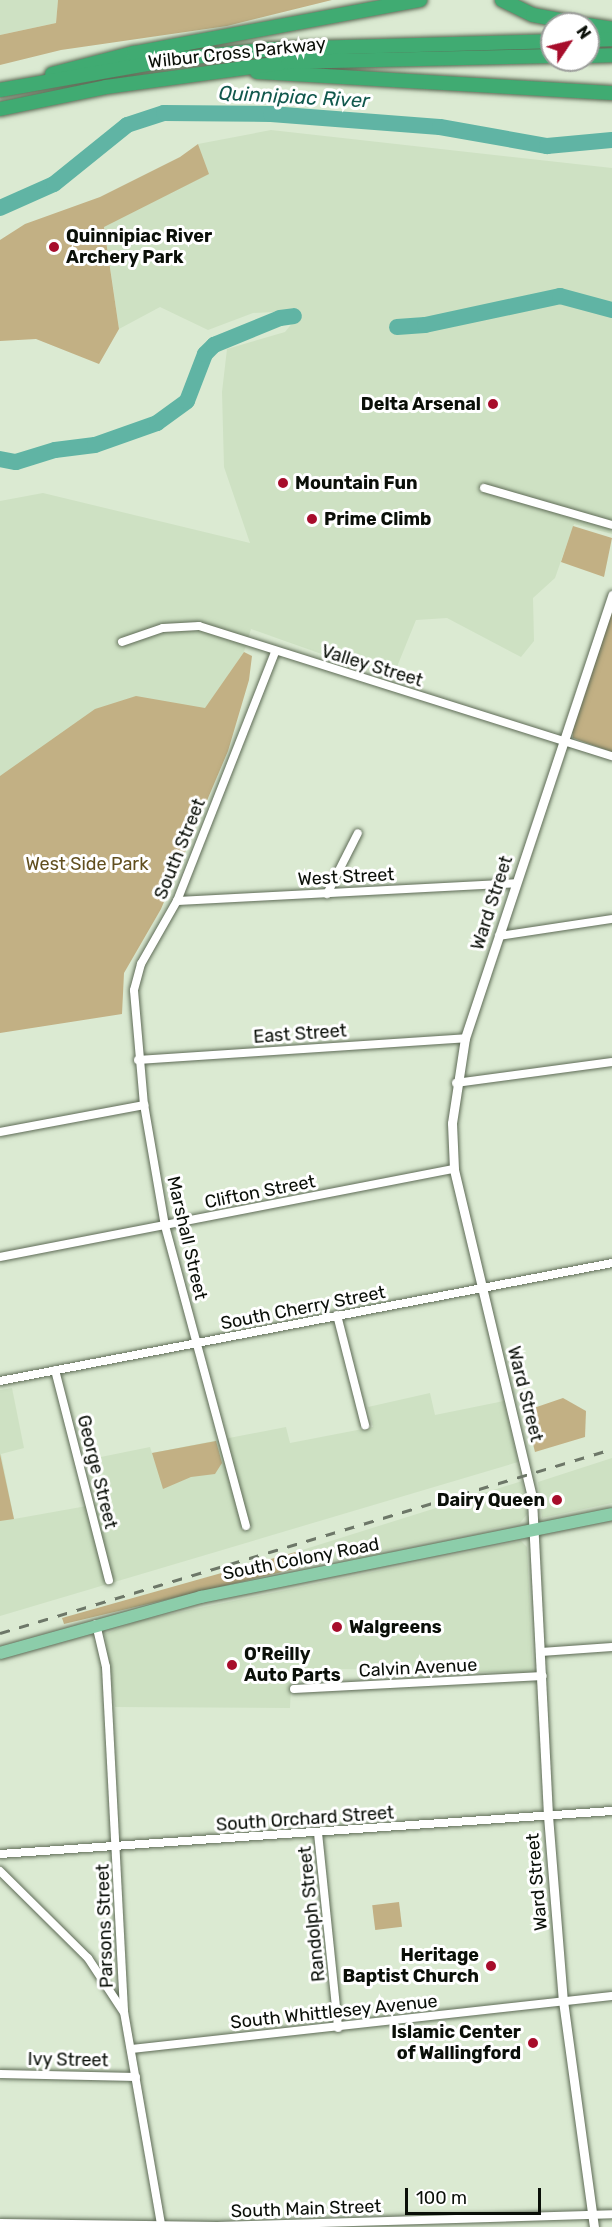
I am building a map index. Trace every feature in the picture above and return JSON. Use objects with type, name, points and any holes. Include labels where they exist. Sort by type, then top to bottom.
[{"type":"highway","points":[[23,85],[74,65],[420,0]]},
{"type":"highway","points":[[504,1],[540,16]]},
{"type":"highway","name":"Wilbur Cross Parkway","points":[[0,90],[175,58],[272,49],[540,41]]},
{"type":"highway","name":"Wilbur Cross Parkway","points":[[0,109],[106,87],[219,69],[288,62],[540,57]]},
{"type":"highway","points":[[219,69],[612,93]]},
{"type":"main road","name":"South Colony Road","points":[[0,1653],[96,1624],[211,1595],[612,1514]]},
{"type":"street","points":[[484,488],[612,525]]},
{"type":"street","name":"Ward Street","points":[[594,2227],[563,2002],[548,1815],[543,1676],[531,1485],[454,1168],[452,1123],[456,1083],[465,1038],[612,595]]},
{"type":"street","name":"Valley Street","points":[[122,642],[163,628],[199,626],[275,652],[612,756]]},
{"type":"street","name":"South Street","points":[[138,1060],[134,990],[141,964],[177,901],[275,652]]},
{"type":"street","points":[[327,894],[358,833]]},
{"type":"street","name":"West Street","points":[[177,901],[517,883]]},
{"type":"street","points":[[499,936],[612,919]]},
{"type":"street","name":"East Street","points":[[138,1060],[465,1038]]},
{"type":"street","name":"Marshall Street","points":[[138,1060],[165,1226],[246,1526]]},
{"type":"street","points":[[456,1083],[612,1062]]},
{"type":"street","points":[[0,1132],[144,1105]]},
{"type":"street","name":"Clifton Street","points":[[0,1257],[454,1168]]},
{"type":"street","name":"South Cherry Street","points":[[0,1381],[337,1315],[482,1290],[612,1263]]},
{"type":"street","points":[[337,1315],[364,1425]]},
{"type":"street","name":"George Street","points":[[55,1370],[109,1580]]},
{"type":"street","name":"Parsons Street","points":[[96,1624],[106,1667],[124,2012],[161,2225]]},
{"type":"street","points":[[541,1652],[612,1647]]},
{"type":"street","name":"Calvin Avenue","points":[[294,1689],[543,1676]]},
{"type":"street","name":"South Orchard Street","points":[[0,1854],[117,1848],[612,1811]]},
{"type":"street","name":"Randolph Street","points":[[318,1833],[338,2028]]},
{"type":"street","points":[[0,1871],[88,1958],[124,2012]]},
{"type":"street","name":"South Whittlesey Avenue","points":[[131,2049],[612,1996]]},
{"type":"street","name":"Ivy Street","points":[[0,2074],[136,2077]]},
{"type":"street","name":"South Main Street","points":[[0,2223],[217,2227],[612,2214]]},
{"type":"shaded area","points":[[0,0],[58,0],[56,23],[0,35]]},
{"type":"shaded area","points":[[271,130],[612,168],[612,534],[574,524],[555,578],[533,598],[534,641],[521,657],[447,618],[416,620],[392,679],[251,629],[244,652],[205,709],[0,776],[0,501],[43,493],[250,543],[224,467],[222,392],[227,349],[285,332],[294,321],[294,311],[253,313],[208,330],[160,307],[119,329],[104,226],[208,174],[198,144]]},
{"type":"shaded area","points":[[12,1388],[24,1448],[1,1454],[14,1519],[98,1504],[86,1460],[150,1447],[152,1453],[286,1427],[290,1443],[373,1427],[368,1407],[430,1393],[435,1415],[504,1401],[518,1462],[0,1616],[0,1390]]},
{"type":"shaded area","points":[[612,1458],[612,1503],[542,1518],[538,1482]]},
{"type":"shaded area","points":[[522,1481],[527,1514],[520,1523],[303,1567],[299,1551]]},
{"type":"shaded area","points":[[521,1541],[527,1547],[533,1673],[292,1668],[290,1708],[115,1707],[105,1634],[137,1621]]},
{"type":"green space","points":[[58,0],[332,0],[227,26],[61,50],[0,65],[0,35],[56,23]]},
{"type":"green space","name":"Quinnipiac River Archery Park","points":[[198,144],[209,174],[104,227],[119,329],[99,364],[36,339],[0,341],[0,240],[25,224],[100,197],[180,157]]},
{"type":"green space","points":[[573,526],[612,538],[604,577],[561,562]]},
{"type":"green space","points":[[612,607],[612,752],[573,738],[572,729]]},
{"type":"green space","name":"West Side Park","points":[[244,652],[252,656],[249,680],[228,751],[161,909],[124,973],[122,1014],[0,1033],[0,776],[95,709],[136,696],[205,708]]},
{"type":"green space","points":[[563,1398],[586,1411],[585,1437],[535,1452],[525,1411]]},
{"type":"green space","points":[[216,1441],[222,1463],[215,1474],[191,1477],[163,1489],[152,1453]]},
{"type":"green space","points":[[0,1454],[14,1519],[0,1521]]},
{"type":"green space","points":[[299,1551],[303,1567],[64,1624],[62,1618]]},
{"type":"green space","points":[[399,1902],[402,1927],[375,1930],[372,1905]]},
{"type":"waterway","name":"Quinnipiac River","points":[[0,208],[54,184],[127,125],[164,113],[271,114],[440,127],[547,146],[612,140]]},
{"type":"waterway","name":"Quinnipiac River","points":[[397,327],[425,325],[560,296],[612,310]]},
{"type":"waterway","name":"Quinnipiac River","points":[[0,459],[16,462],[55,450],[95,445],[157,423],[187,401],[205,354],[214,345],[280,318],[294,316]]},
{"type":"railway","points":[[0,1633],[612,1449]]},
{"type":"place","name":"Quinnipiac River Archery Park","points":[[54,247]]},
{"type":"place","name":"Delta Arsenal","points":[[493,404]]},
{"type":"place","name":"Mountain Fun","points":[[283,483]]},
{"type":"place","name":"Prime Climb","points":[[312,519]]},
{"type":"place","name":"Dairy Queen","points":[[557,1500]]},
{"type":"place","name":"Walgreens","points":[[337,1627]]},
{"type":"place","name":"O'Reilly Auto Parts","points":[[232,1665]]},
{"type":"place","name":"Heritage Baptist Church","points":[[491,1966]]},
{"type":"place","name":"Islamic Center of Wallingford","points":[[533,2043]]}]
